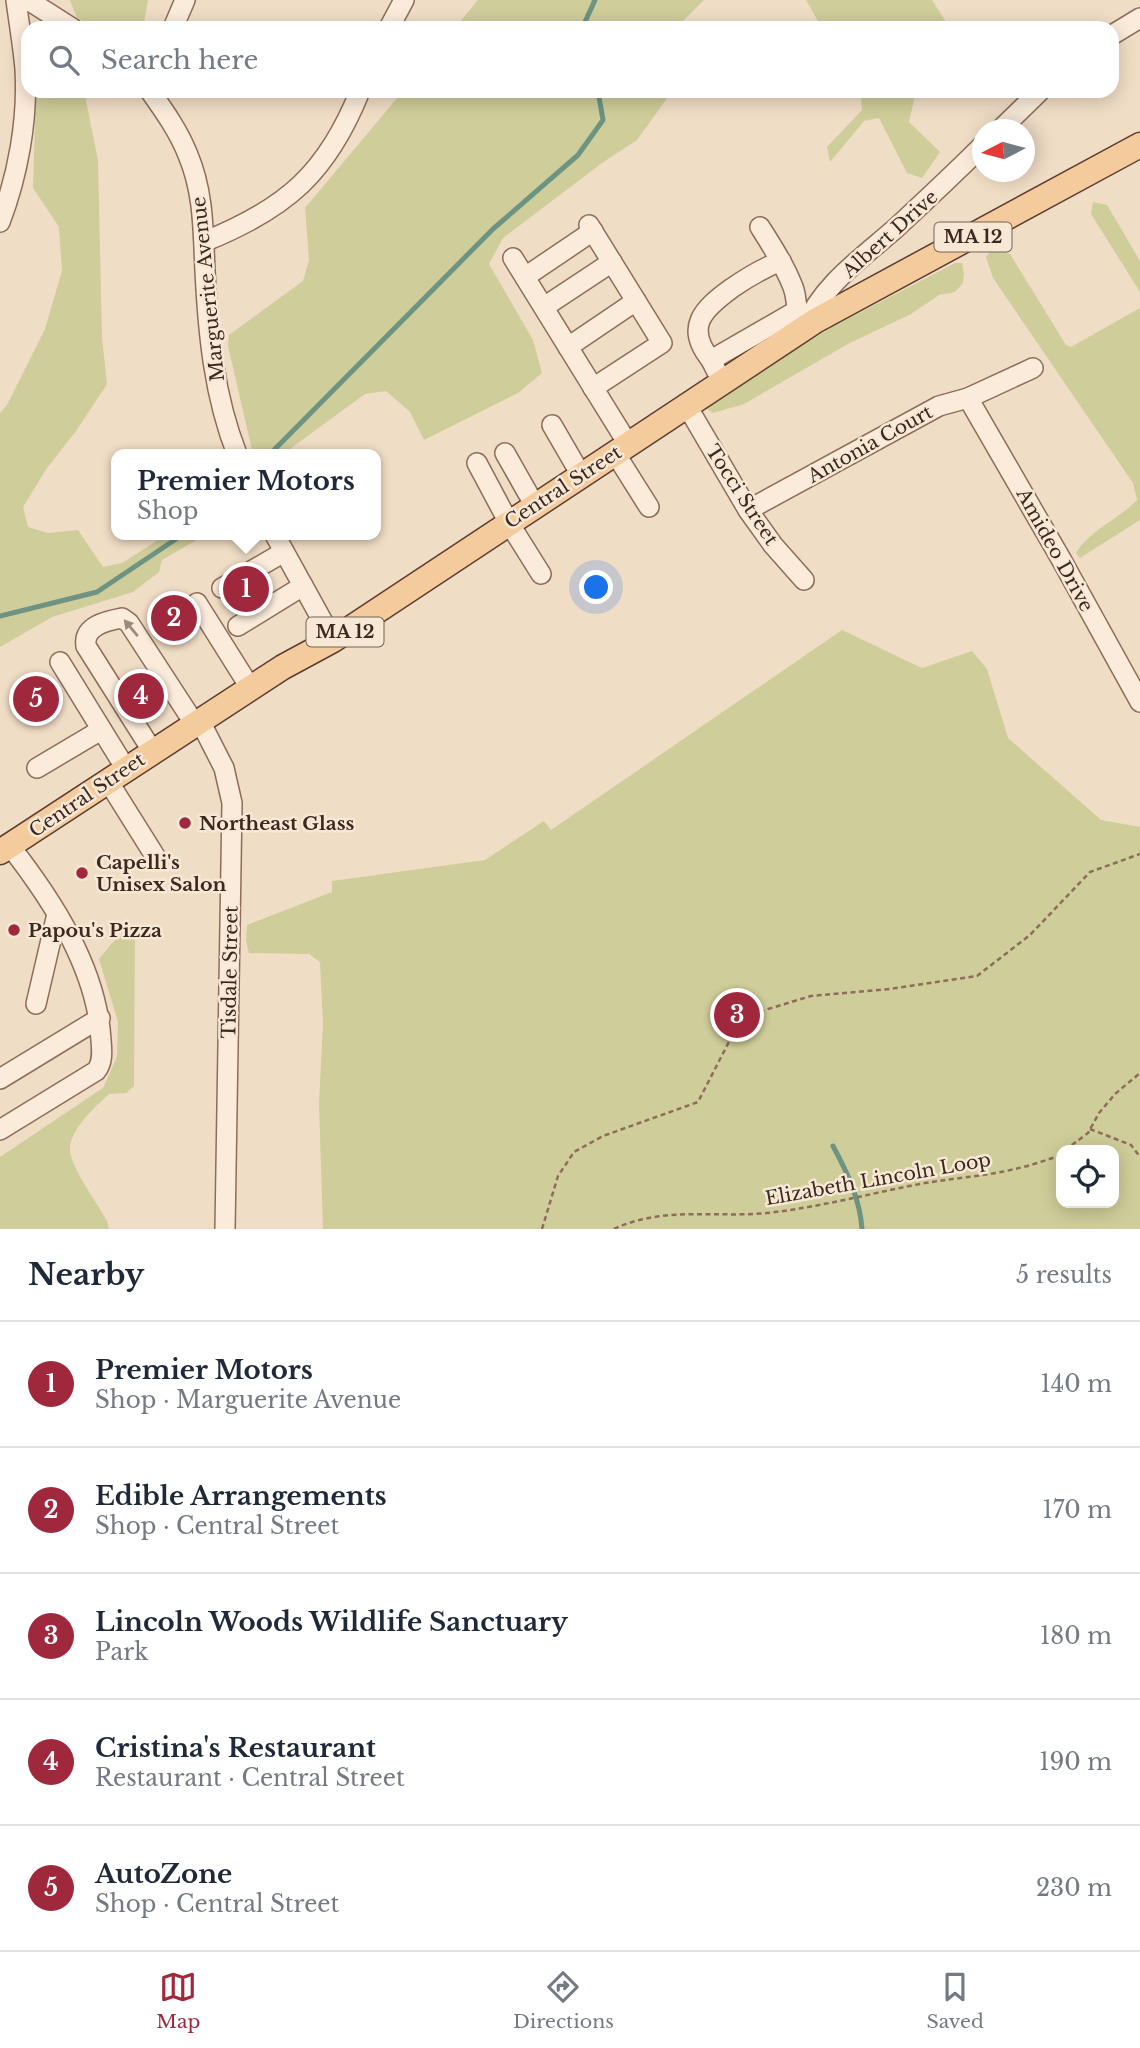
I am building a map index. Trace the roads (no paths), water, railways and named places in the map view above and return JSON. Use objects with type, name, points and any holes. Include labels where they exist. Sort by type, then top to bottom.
[{"type":"main road","name":"Central Street","points":[[5,849],[250,688],[333,640],[687,406],[722,382],[800,319],[1140,145]]},
{"type":"street","points":[[16,0],[21,38]]},
{"type":"street","points":[[28,0],[61,21]]},
{"type":"street","points":[[176,21],[185,0]]},
{"type":"street","points":[[393,21],[404,0]]},
{"type":"street","points":[[1119,31],[1140,18]]},
{"type":"street","points":[[0,222],[19,152],[24,98]]},
{"type":"street","name":"Marguerite Avenue","points":[[155,98],[173,122],[189,156],[200,194],[206,241],[205,268],[210,339],[221,403],[235,449]]},
{"type":"street","points":[[206,241],[241,227],[286,200],[312,174],[337,140],[357,98]]},
{"type":"street","points":[[1011,119],[1033,98]]},
{"type":"street","name":"Albert Drive","points":[[800,319],[812,311],[843,275],[972,156]]},
{"type":"street","points":[[711,360],[800,319],[794,290],[781,261],[760,227]]},
{"type":"street","points":[[525,277],[591,228],[662,343],[593,388]]},
{"type":"street","points":[[513,258],[593,388],[649,507]]},
{"type":"street","points":[[722,382],[711,360],[701,348],[697,333],[700,322],[709,304],[763,268],[781,261]]},
{"type":"street","points":[[544,307],[612,262]]},
{"type":"street","points":[[568,347],[636,301]]},
{"type":"street","name":"Antonia Court","points":[[748,510],[939,406],[968,398],[1033,368]]},
{"type":"street","name":"Amideo Drive","points":[[968,398],[1140,702]]},
{"type":"street","name":"Tocci Street","points":[[687,406],[748,510],[773,545],[804,580]]},
{"type":"street","points":[[552,425],[580,475]]},
{"type":"street","points":[[505,453],[535,506]]},
{"type":"street","points":[[477,463],[509,523],[541,574]]},
{"type":"street","points":[[222,589],[279,543],[333,640]]},
{"type":"street","points":[[238,626],[303,586]]},
{"type":"street","points":[[197,603],[250,688]]},
{"type":"street","name":"Tisdale Street","points":[[153,752],[86,646],[85,639],[89,631],[106,621],[122,618],[129,622],[198,724],[224,768],[232,803],[225,1229]]},
{"type":"street","points":[[60,662],[101,730],[117,775],[155,856]]},
{"type":"street","points":[[37,768],[101,730]]},
{"type":"street","points":[[0,1130],[99,1068],[102,1044],[100,1018],[92,988],[57,914],[5,849]]},
{"type":"street","points":[[36,1004],[57,914]]},
{"type":"street","points":[[0,1079],[100,1018]]},
{"type":"waterway","points":[[585,21],[595,0]]},
{"type":"waterway","points":[[275,449],[493,229],[578,155],[603,120],[599,98]]},
{"type":"waterway","points":[[0,616],[97,592],[175,540]]},
{"type":"waterway","points":[[833,1146],[852,1186],[862,1229]]},
{"type":"place","name":"Premier Motors","points":[[246,589]]},
{"type":"place","name":"Edible Arrangements","points":[[174,618]]},
{"type":"place","name":"Cristina's Restaurant","points":[[141,696]]},
{"type":"place","name":"AutoZone","points":[[36,699]]},
{"type":"place","name":"Northeast Glass","points":[[185,823]]},
{"type":"place","name":"Capelli's Unisex Salon","points":[[82,873]]},
{"type":"place","name":"Papou's Pizza","points":[[14,930]]},
{"type":"place","name":"Lincoln Woods Wildlife Sanctuary","points":[[737,1015]]}]
